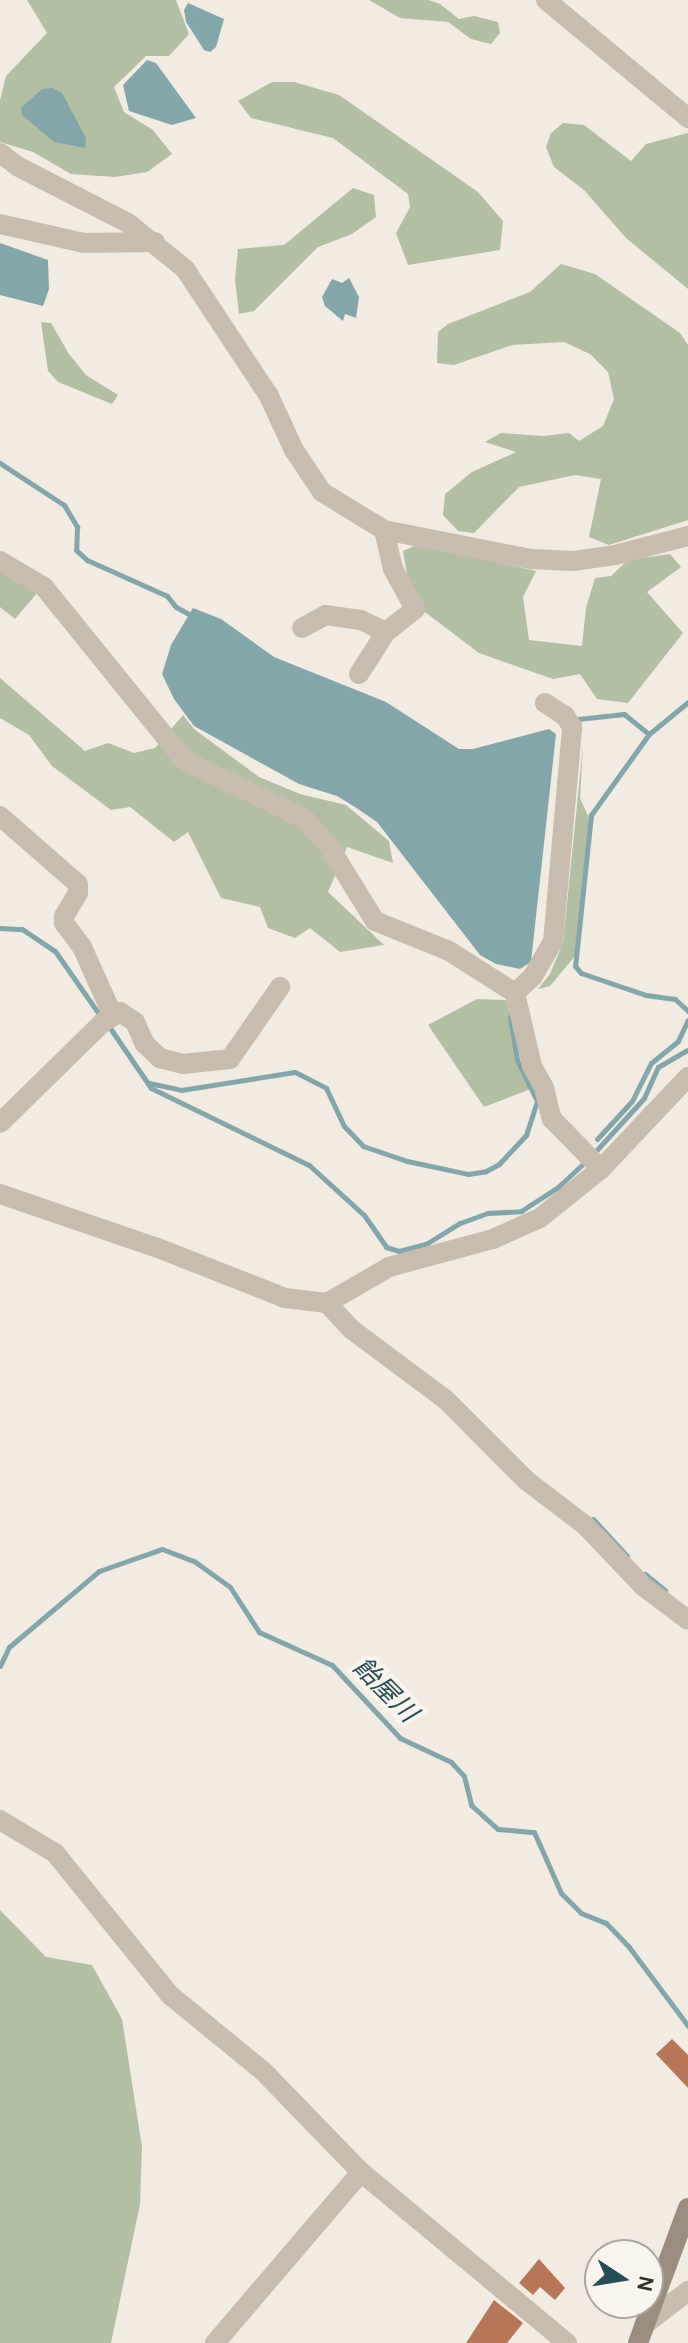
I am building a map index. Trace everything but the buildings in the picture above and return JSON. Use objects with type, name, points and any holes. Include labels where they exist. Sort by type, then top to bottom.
[{"type":"main road","points":[[641,2334],[688,2208]]},
{"type":"street","points":[[546,0],[688,118]]},
{"type":"street","points":[[0,153],[17,166],[128,223],[185,269],[269,396],[294,450],[322,492],[384,530],[531,559],[573,561],[615,555],[688,536]]},
{"type":"street","points":[[0,224],[84,243],[155,242]]},
{"type":"street","points":[[359,674],[386,632],[415,609],[393,569],[384,530]]},
{"type":"street","points":[[0,561],[44,587],[184,760],[305,819],[328,845],[375,921],[449,951],[515,993],[532,1066],[544,1088],[552,1119],[594,1162]]},
{"type":"street","points":[[302,628],[325,615],[361,620],[386,632]]},
{"type":"street","points":[[515,993],[533,976],[553,942],[572,727],[565,716],[545,703]]},
{"type":"street","points":[[0,816],[78,884],[78,893],[64,916],[64,923],[82,947],[108,1019]]},
{"type":"street","points":[[0,1123],[108,1019],[120,1012],[135,1022],[145,1044],[160,1058],[183,1064],[230,1059],[280,987]]},
{"type":"street","points":[[0,1194],[158,1248],[285,1298],[327,1303],[389,1267],[493,1239],[540,1218],[594,1162],[688,1077]]},
{"type":"street","points":[[327,1303],[351,1329],[445,1399],[527,1481],[586,1526],[643,1586],[688,1620]]},
{"type":"street","points":[[0,1820],[55,1853],[170,1995],[263,2071],[361,2172],[567,2343]]},
{"type":"street","points":[[215,2343],[361,2172]]},
{"type":"street","points":[[641,2334],[688,2291]]},
{"type":"green space","points":[[27,0],[176,0],[189,34],[169,56],[146,56],[114,87],[124,112],[153,130],[172,154],[147,172],[115,177],[71,174],[33,152],[0,142],[0,100],[6,76],[47,33]]},
{"type":"green space","points":[[369,0],[429,0],[440,4],[459,19],[474,16],[498,22],[500,33],[491,44],[471,39],[448,22],[400,18]]},
{"type":"green space","points":[[272,82],[294,82],[339,95],[478,192],[503,221],[500,250],[408,265],[396,233],[410,207],[408,194],[333,138],[251,118],[238,101]]},
{"type":"green space","points":[[563,123],[584,125],[631,161],[646,144],[688,133],[688,289],[626,238],[584,190],[554,167],[546,147],[551,133]]},
{"type":"green space","points":[[353,188],[374,195],[376,217],[352,234],[318,247],[254,311],[239,314],[235,279],[238,249],[284,245]]},
{"type":"green space","points":[[561,264],[595,274],[680,333],[688,345],[688,520],[609,545],[589,537],[601,479],[575,475],[519,487],[474,533],[458,531],[443,515],[445,494],[472,472],[516,452],[485,442],[501,433],[543,436],[569,433],[579,441],[603,426],[614,399],[608,372],[590,354],[564,342],[512,345],[454,365],[437,363],[438,332],[448,324],[530,292]]},
{"type":"green space","points":[[41,322],[51,323],[86,375],[118,395],[112,404],[58,382],[48,371]]},
{"type":"green space","points":[[419,544],[536,571],[523,597],[529,640],[582,646],[586,608],[595,578],[611,576],[628,560],[670,554],[681,567],[647,592],[683,633],[628,703],[597,699],[580,674],[553,679],[479,653],[425,612],[408,580],[403,551]]},
{"type":"green space","points":[[0,562],[38,592],[15,619],[0,607]]},
{"type":"green space","points":[[0,678],[85,751],[108,743],[134,753],[155,748],[183,715],[194,729],[259,777],[300,794],[346,805],[389,841],[393,863],[347,847],[328,892],[384,945],[340,952],[310,928],[295,938],[268,928],[260,907],[221,898],[188,832],[174,842],[130,807],[111,810],[52,766],[29,735],[0,718]]},
{"type":"green space","points":[[583,745],[580,798],[589,818],[575,956],[550,986],[538,989],[550,974],[563,943]]},
{"type":"green space","points":[[477,999],[506,1000],[513,1013],[520,1061],[536,1087],[484,1107],[428,1025]]},
{"type":"green space","points":[[0,1910],[46,1957],[92,1965],[122,2019],[142,2147],[140,2204],[111,2343],[0,2343]]},
{"type":"water","points":[[188,3],[224,19],[216,47],[210,52],[204,50],[186,22],[184,10]]},
{"type":"water","points":[[147,60],[156,63],[196,118],[172,125],[129,111],[123,85]]},
{"type":"water","points":[[52,88],[62,93],[86,138],[85,148],[54,142],[22,115],[21,108],[42,89]]},
{"type":"water","points":[[0,243],[48,260],[49,289],[43,306],[0,295]]},
{"type":"water","points":[[349,278],[359,297],[356,318],[345,314],[343,321],[325,306],[322,297],[332,279],[342,283]]},
{"type":"water","points":[[193,608],[221,619],[274,657],[386,702],[459,749],[473,749],[549,729],[556,734],[531,962],[520,969],[496,964],[480,955],[377,822],[337,796],[299,784],[194,726],[174,699],[162,674],[171,645]]},
{"type":"waterway","points":[[0,463],[64,505],[77,527],[76,550],[87,560],[167,596],[176,607],[194,617]]},
{"type":"waterway","points":[[688,702],[649,734],[591,815],[575,966],[581,973],[646,995],[675,999],[688,1011]]},
{"type":"waterway","points":[[578,719],[624,714],[649,734]]},
{"type":"waterway","points":[[0,928],[22,929],[55,951],[101,1017]]},
{"type":"waterway","points":[[149,1083],[181,1090],[295,1072],[326,1088],[344,1126],[363,1146],[407,1161],[468,1174],[486,1171],[499,1164],[526,1135],[537,1101],[517,1060],[510,1017]]},
{"type":"waterway","points":[[597,1139],[632,1101],[651,1063],[678,1041],[688,1020]]},
{"type":"waterway","points":[[108,1025],[151,1088],[309,1165],[364,1215],[386,1247],[399,1251],[426,1244],[460,1223],[488,1213],[521,1211],[558,1187],[587,1160]]},
{"type":"waterway","points":[[594,1153],[644,1098],[658,1067],[688,1050]]},
{"type":"waterway","points":[[593,1519],[627,1556]]},
{"type":"waterway","name":"飴屋川","points":[[0,1666],[9,1647],[99,1571],[162,1549],[194,1561],[230,1587],[259,1632],[332,1665],[400,1738],[451,1762],[464,1776],[471,1805],[498,1829],[534,1832],[561,1893],[581,1913],[606,1923],[629,1947],[688,2026]]},
{"type":"waterway","points":[[645,1574],[665,1590]]}]
